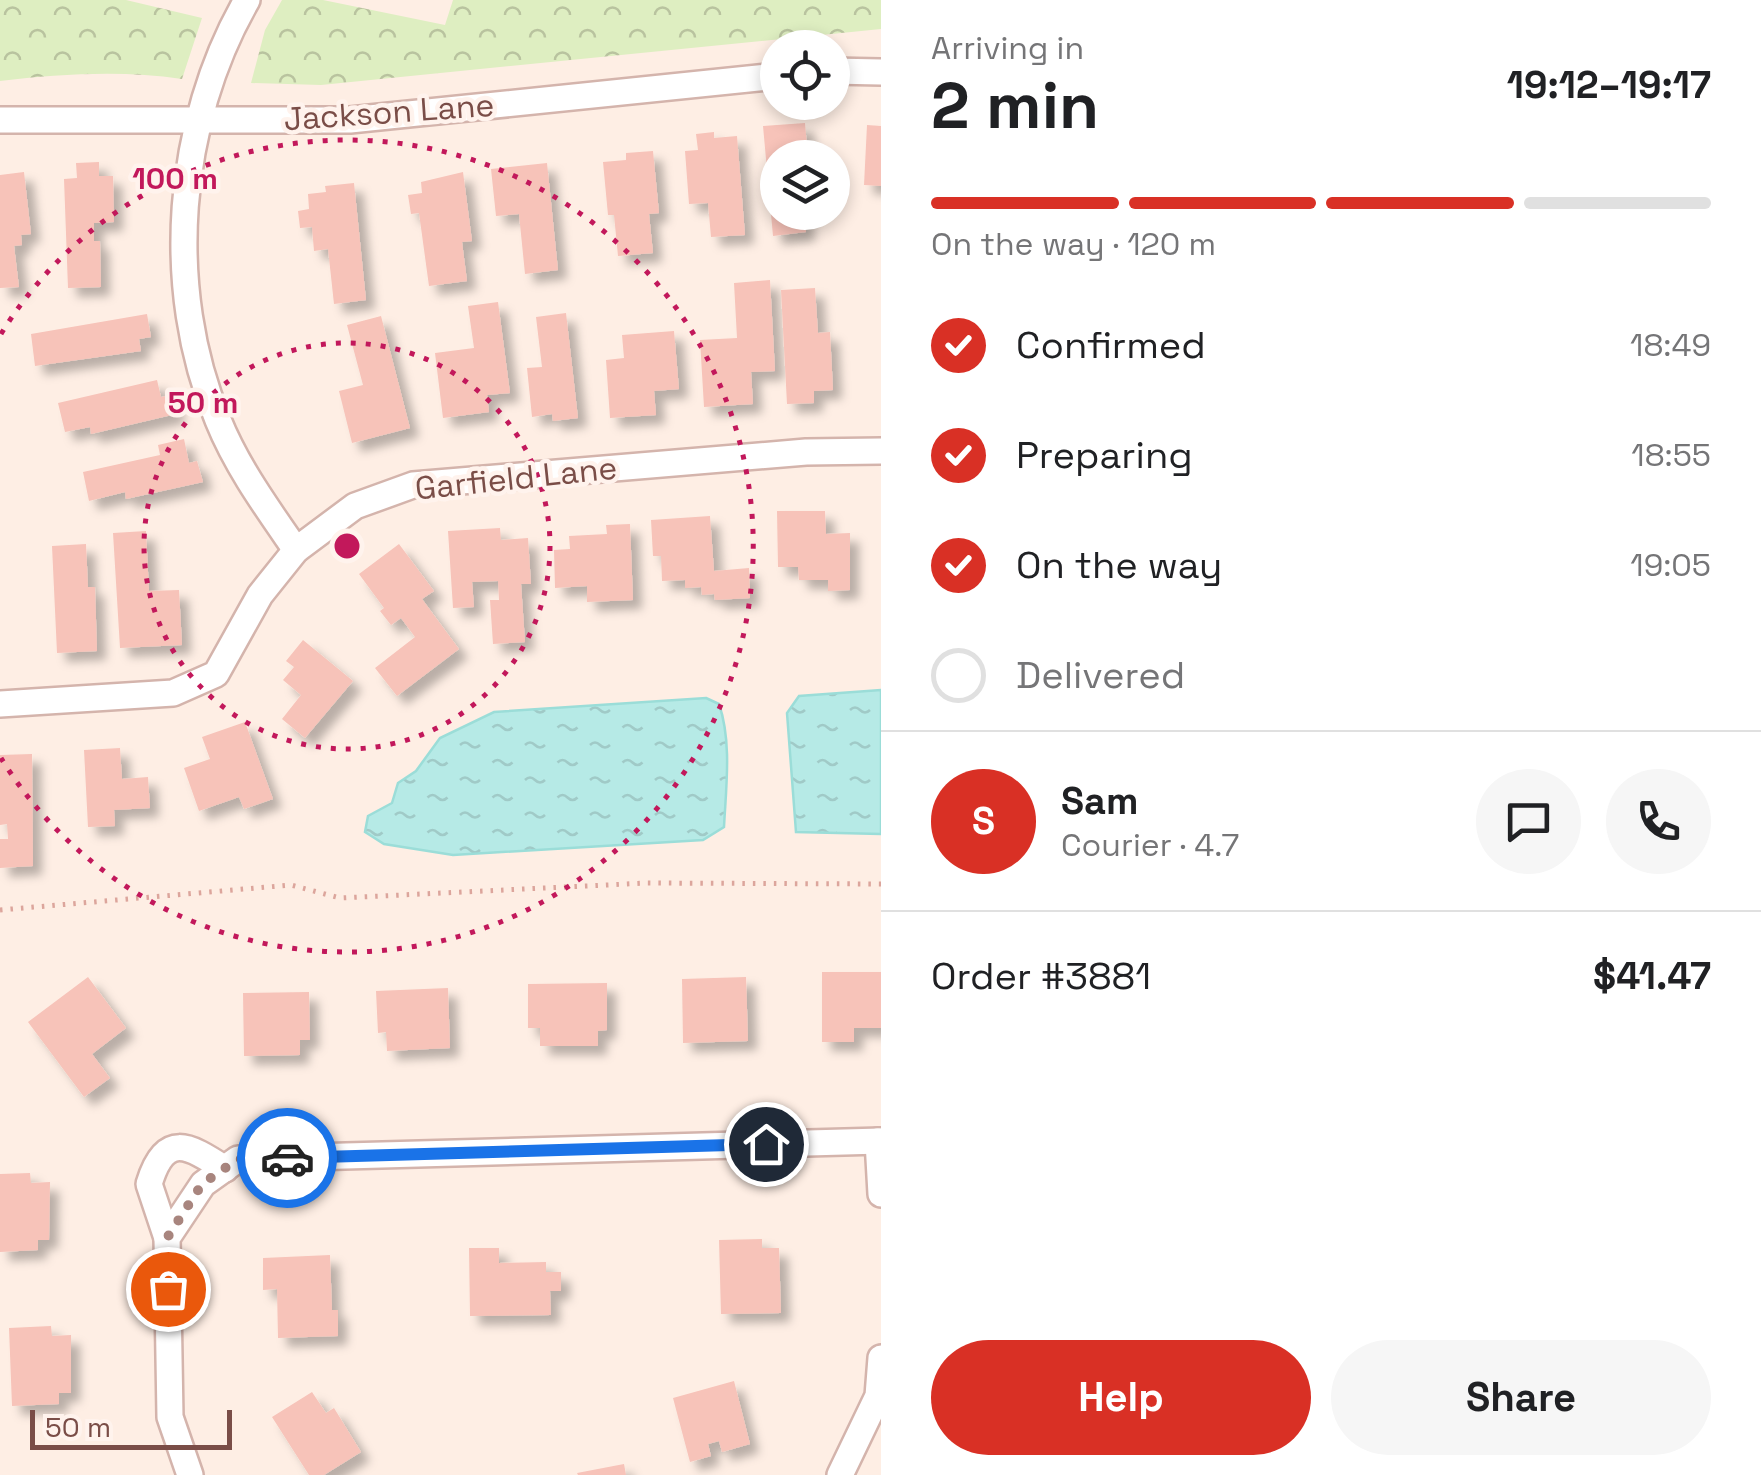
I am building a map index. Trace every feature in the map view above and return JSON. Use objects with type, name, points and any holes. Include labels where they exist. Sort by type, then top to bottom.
[{"type":"street","points":[[247,0],[211,74],[197,119],[186,196],[186,275],[194,338],[217,418],[248,480],[296,550]]},
{"type":"street","points":[[850,72],[881,72]]},
{"type":"street","name":"Jackson Lane","points":[[0,120],[350,120],[760,78]]},
{"type":"street","name":"Garfield Lane","points":[[0,704],[173,693],[216,674],[260,596],[296,550],[355,506],[413,485],[806,452],[881,450]]},
{"type":"street","points":[[167,1238],[202,1184],[238,1159],[880,1141],[881,1194]]},
{"type":"street","points":[[190,1475],[170,1417],[167,1238],[149,1184],[163,1154],[177,1146],[191,1147],[225,1169]]},
{"type":"street","points":[[840,1475],[878,1396],[881,1358]]},
{"type":"path","points":[[0,910],[291,885],[340,898],[647,884],[881,884]]},
{"type":"green space","points":[[0,0],[126,0],[202,18],[182,79],[91,74],[0,81]]},
{"type":"green space","points":[[282,0],[323,0],[445,25],[453,0],[881,0],[881,29],[760,30],[760,41],[321,85],[251,83],[265,30]]},
{"type":"water","points":[[881,690],[881,834],[796,832],[787,713],[799,696]]},
{"type":"water","points":[[706,698],[719,704],[726,734],[727,765],[724,827],[703,840],[453,855],[384,844],[365,832],[368,816],[392,803],[398,783],[416,771],[440,738],[494,712]]},
{"type":"building","points":[[805,123],[806,140],[764,140],[763,126]]},
{"type":"building","points":[[867,125],[881,126],[881,186],[864,185]]},
{"type":"building","points":[[714,132],[714,138],[737,136],[745,235],[711,237],[708,203],[689,204],[685,151],[698,150],[696,134]]},
{"type":"building","points":[[653,151],[659,213],[649,214],[653,253],[618,256],[614,215],[608,215],[603,162],[626,160],[626,153]]},
{"type":"building","points":[[99,162],[99,176],[113,176],[114,222],[94,223],[94,241],[100,241],[101,287],[68,288],[64,179],[77,178],[76,163]]},
{"type":"building","points":[[547,163],[558,270],[525,274],[519,214],[496,216],[491,169]]},
{"type":"building","points":[[24,172],[31,234],[21,235],[22,245],[14,246],[19,287],[0,288],[0,175]]},
{"type":"building","points":[[463,172],[472,241],[462,242],[467,281],[429,286],[419,213],[411,214],[408,195],[422,193],[421,182]]},
{"type":"building","points":[[354,183],[366,300],[334,304],[328,249],[314,251],[312,227],[300,228],[298,211],[309,209],[308,194],[326,192],[325,186]]},
{"type":"building","points":[[772,230],[806,230],[806,232],[773,236]]},
{"type":"building","points":[[770,280],[775,371],[751,372],[753,404],[704,407],[700,340],[737,338],[734,283]]},
{"type":"building","points":[[815,288],[818,333],[830,332],[833,390],[814,391],[814,403],[787,404],[781,290]]},
{"type":"building","points":[[498,302],[510,393],[487,395],[489,412],[443,418],[435,353],[474,348],[468,306]]},
{"type":"building","points":[[566,313],[578,418],[553,421],[552,414],[532,417],[527,368],[542,367],[536,317]]},
{"type":"building","points":[[147,314],[151,337],[139,339],[141,351],[35,366],[31,334]]},
{"type":"building","points":[[381,316],[410,428],[352,443],[339,391],[363,385],[347,325]]},
{"type":"building","points":[[674,331],[679,389],[654,391],[656,415],[610,418],[606,360],[624,358],[622,335]]},
{"type":"building","points":[[157,380],[161,397],[172,395],[176,414],[91,434],[90,427],[65,432],[58,403]]},
{"type":"building","points":[[184,439],[189,463],[197,461],[203,482],[126,499],[125,492],[89,501],[83,472],[160,455],[158,445]]},
{"type":"building","points":[[777,511],[825,511],[826,534],[850,533],[850,590],[828,591],[828,580],[799,580],[798,567],[778,567]]},
{"type":"building","points":[[710,516],[714,571],[749,568],[750,598],[715,600],[714,594],[702,595],[701,587],[685,588],[685,580],[662,581],[661,556],[653,556],[651,520]]},
{"type":"building","points":[[630,524],[633,600],[587,602],[587,586],[555,588],[554,550],[570,549],[569,536],[607,534],[606,525]]},
{"type":"building","points":[[500,528],[501,540],[528,538],[531,584],[521,584],[525,642],[493,644],[490,600],[499,600],[498,581],[472,582],[474,607],[453,608],[448,531]]},
{"type":"building","points":[[146,531],[149,591],[179,590],[182,645],[120,648],[113,533]]},
{"type":"building","points":[[86,544],[88,587],[95,587],[97,651],[57,653],[52,546]]},
{"type":"building","points":[[399,544],[434,591],[422,599],[459,649],[397,696],[375,668],[415,637],[401,618],[391,625],[380,611],[384,608],[359,574]]},
{"type":"building","points":[[303,640],[353,681],[305,738],[282,719],[301,695],[283,680],[294,667],[286,661]]},
{"type":"building","points":[[245,722],[273,799],[244,809],[239,797],[199,811],[184,768],[210,759],[202,737]]},
{"type":"building","points":[[120,748],[122,779],[148,777],[150,808],[114,810],[115,826],[88,827],[84,750]]},
{"type":"building","points":[[32,754],[33,866],[0,868],[0,839],[8,839],[7,824],[0,825],[0,755]]},
{"type":"building","points":[[822,972],[881,972],[881,1028],[854,1028],[854,1042],[822,1042]]},
{"type":"building","points":[[88,977],[126,1028],[92,1054],[110,1078],[84,1097],[28,1022]]},
{"type":"building","points":[[746,977],[748,1041],[683,1043],[682,979]]},
{"type":"building","points":[[607,983],[607,1030],[598,1031],[598,1046],[540,1046],[540,1028],[528,1028],[528,984]]},
{"type":"building","points":[[448,988],[450,1048],[387,1051],[386,1032],[378,1033],[376,991]]},
{"type":"building","points":[[309,992],[310,1040],[300,1040],[300,1055],[244,1056],[243,993]]},
{"type":"building","points":[[30,1173],[31,1183],[50,1182],[49,1240],[38,1240],[38,1250],[0,1252],[0,1174]]},
{"type":"building","points":[[762,1239],[762,1248],[779,1248],[781,1313],[721,1314],[719,1240]]},
{"type":"building","points":[[469,1248],[499,1248],[499,1263],[546,1262],[546,1272],[561,1272],[561,1291],[550,1291],[551,1315],[470,1316]]},
{"type":"building","points":[[330,1255],[332,1310],[338,1310],[338,1336],[278,1338],[277,1289],[263,1290],[263,1258]]},
{"type":"building","points":[[51,1326],[52,1336],[71,1335],[71,1393],[59,1393],[59,1404],[12,1406],[9,1328]]},
{"type":"building","points":[[734,1381],[750,1444],[722,1452],[719,1441],[708,1444],[711,1456],[690,1462],[673,1398]]},
{"type":"building","points":[[312,1392],[326,1413],[334,1408],[361,1452],[324,1475],[309,1475],[272,1417]]},
{"type":"building","points":[[624,1464],[626,1475],[577,1473]]},
{"type":"way so far","points":[[168,1289],[167,1238],[202,1184],[238,1159],[287,1158]]},
{"type":"route","points":[[287,1158],[766,1144]]}]
